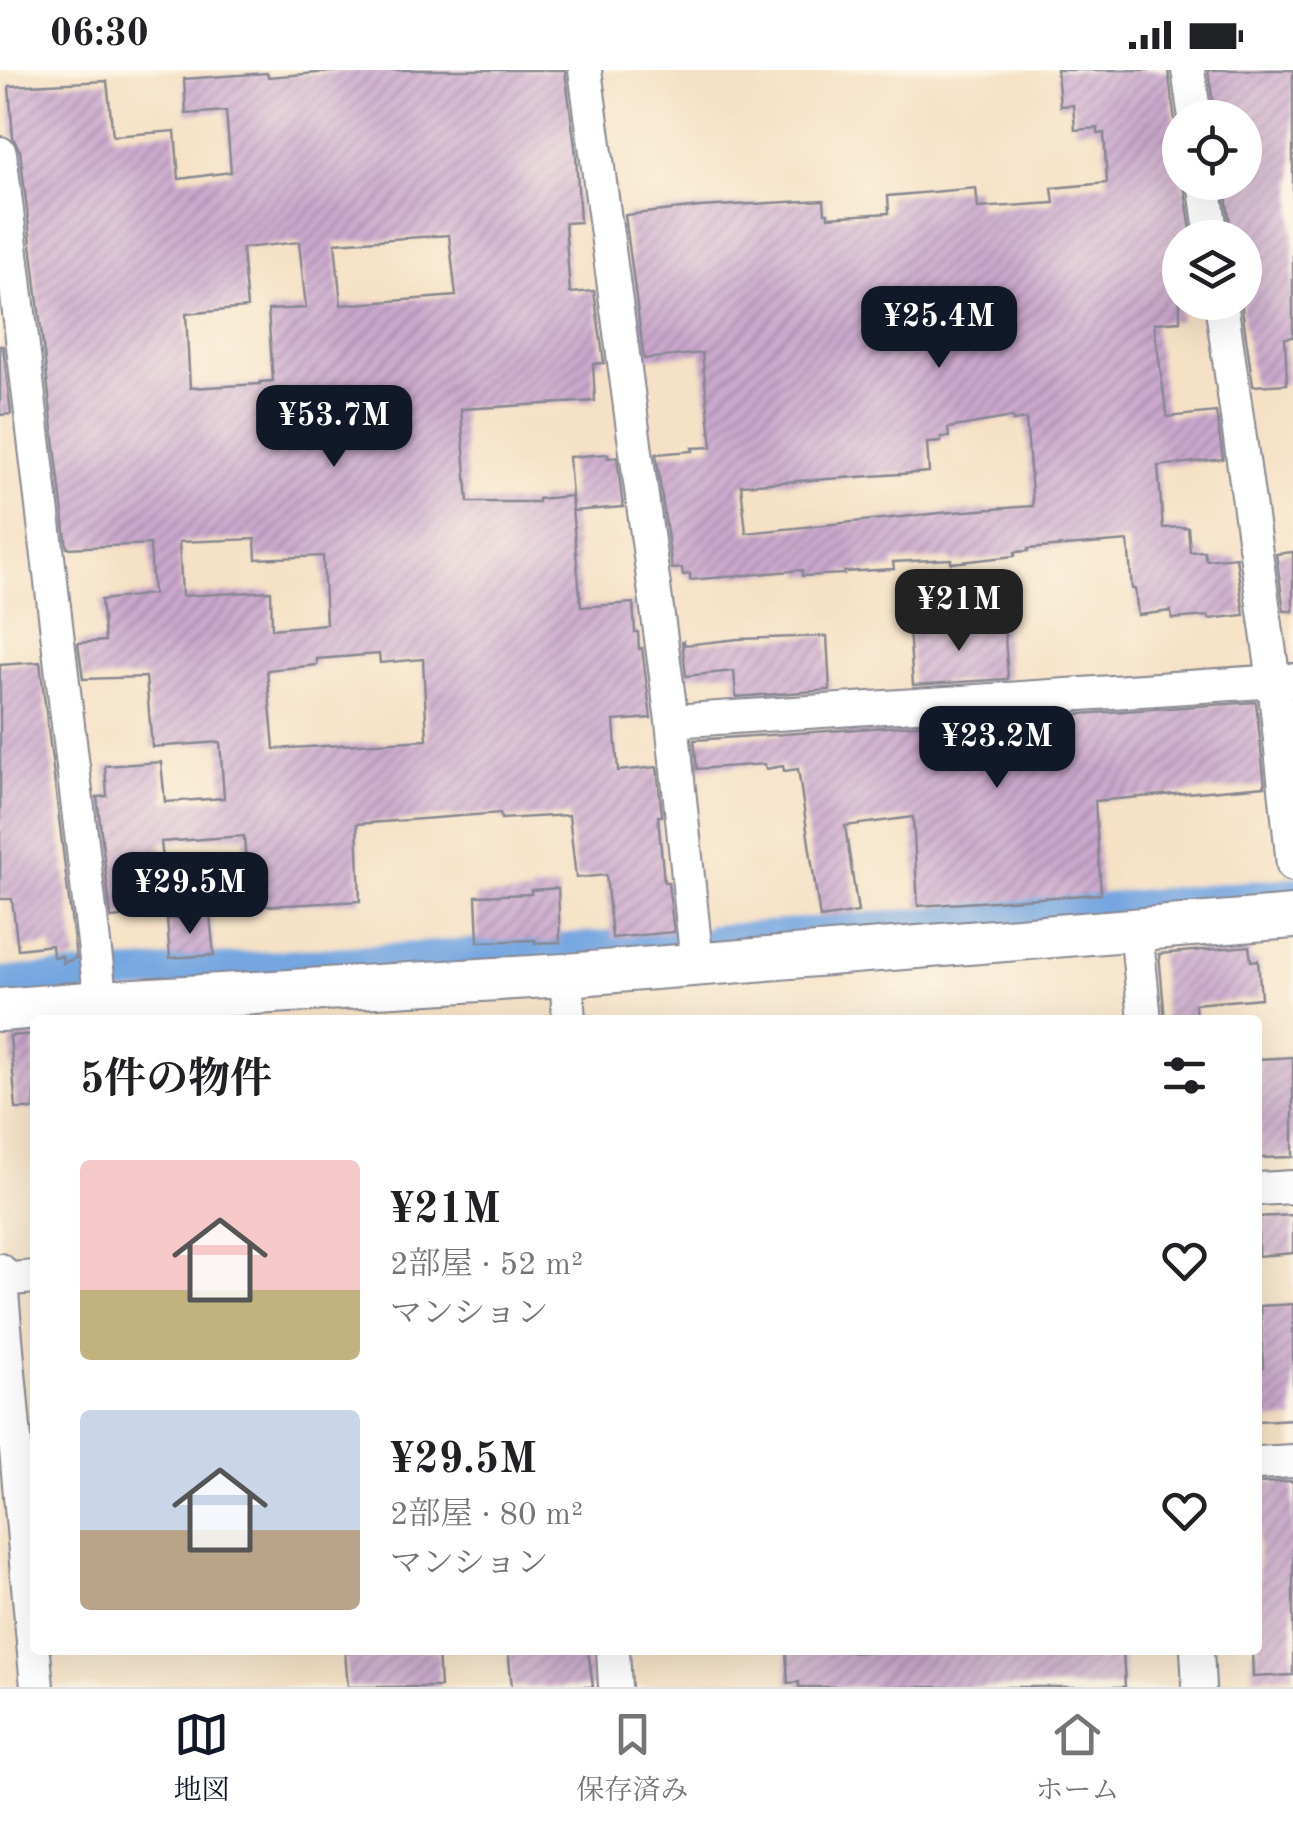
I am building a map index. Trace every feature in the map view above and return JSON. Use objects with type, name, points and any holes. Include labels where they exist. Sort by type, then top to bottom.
[{"type":"street","points":[[585,70],[672,720],[697,964]]},
{"type":"street","points":[[1188,70],[1192,100]]},
{"type":"street","points":[[0,153],[101,1002]]},
{"type":"street","points":[[1224,320],[1284,681],[1293,865]]},
{"type":"street","points":[[672,720],[1284,681]]},
{"type":"street","points":[[0,1010],[566,975],[1293,916]]},
{"type":"street","points":[[1136,930],[1144,1015]]},
{"type":"street","points":[[566,975],[569,1015]]},
{"type":"street","points":[[1262,1189],[1293,1186]]},
{"type":"street","points":[[0,1270],[30,1628]]},
{"type":"street","points":[[0,1280],[30,1278]]},
{"type":"street","points":[[1262,1463],[1293,1461]]},
{"type":"street","points":[[33,1655],[37,1687]]},
{"type":"street","points":[[612,1655],[615,1687]]},
{"type":"street","points":[[1197,1655],[1199,1687]]},
{"type":"building","points":[[355,70],[565,70],[580,222],[565,223],[570,293],[594,291],[604,363],[593,364],[595,401],[461,409],[468,502],[538,502],[571,496],[581,607],[633,603],[651,718],[614,721],[618,771],[657,767],[664,882],[668,882],[674,932],[612,938],[606,875],[576,878],[569,815],[501,819],[500,813],[357,824],[360,901],[249,907],[244,836],[161,842],[169,911],[111,918],[97,797],[107,796],[105,766],[161,762],[165,802],[224,798],[220,742],[152,747],[146,677],[83,679],[78,643],[105,641],[101,600],[153,594],[150,544],[67,548],[9,86],[107,81],[113,136],[175,131],[179,179],[231,172],[226,111],[186,114],[184,79],[267,73],[268,77]],"holes":[[[449,235],[456,296],[341,305],[335,243]],[[299,242],[306,308],[268,310],[273,381],[190,388],[186,314],[247,308],[242,248]],[[255,539],[256,559],[323,556],[326,624],[272,629],[271,591],[182,596],[179,542]],[[379,654],[380,663],[423,659],[427,740],[274,749],[267,670],[317,665],[317,659]]]},
{"type":"building","points":[[1057,70],[1168,70],[1172,100],[1162,100],[1162,200],[1187,200],[1189,220],[1162,220],[1162,320],[1180,320],[1154,323],[1167,417],[1216,412],[1223,459],[1158,466],[1163,528],[1188,527],[1190,552],[1204,551],[1206,560],[1236,557],[1244,615],[1172,619],[1171,611],[1138,615],[1128,541],[1028,549],[1015,552],[1015,556],[951,563],[951,559],[893,562],[894,569],[844,574],[802,576],[802,570],[690,580],[690,574],[683,575],[682,568],[672,569],[656,454],[712,447],[702,353],[644,359],[625,215],[824,200],[828,217],[889,213],[888,196],[976,188],[978,208],[1054,203],[1052,188],[1107,183],[1104,133],[1098,134],[1098,128],[1075,130],[1073,105],[1060,106]],"holes":[[[1012,417],[1013,421],[1026,419],[1033,506],[746,533],[741,485],[929,472],[927,443],[949,437],[948,428]]]},
{"type":"building","points":[[1208,70],[1293,70],[1293,337],[1285,338],[1287,384],[1253,386],[1244,320],[1262,320],[1262,220],[1229,220],[1227,200],[1262,200],[1262,100],[1212,100]]},
{"type":"building","points":[[0,346],[11,414],[0,415]]},
{"type":"building","points":[[608,454],[608,458],[617,457],[623,507],[573,511],[569,457]]},
{"type":"building","points":[[1293,552],[1293,611],[1284,611],[1276,554]]},
{"type":"building","points":[[1004,622],[1008,679],[913,685],[909,629]]},
{"type":"building","points":[[827,636],[830,690],[736,697],[734,671],[686,676],[684,641],[685,645]]},
{"type":"building","points":[[40,662],[76,958],[63,963],[62,956],[53,957],[52,945],[18,949],[12,899],[0,899],[0,665]]},
{"type":"building","points":[[1256,702],[1265,786],[1095,801],[1101,894],[918,906],[913,817],[845,826],[858,912],[820,918],[798,769],[766,769],[765,764],[697,769],[694,740]]},
{"type":"building","points":[[558,888],[560,942],[478,942],[476,896],[531,894],[531,890]]},
{"type":"building","points":[[210,916],[214,955],[170,958],[167,919]]},
{"type":"building","points":[[1249,946],[1251,961],[1258,960],[1261,998],[1195,1004],[1196,1015],[1165,1015],[1159,954]]},
{"type":"building","points":[[30,1034],[30,1109],[16,1109],[10,1036]]},
{"type":"building","points":[[1293,1057],[1293,1157],[1262,1158],[1262,1059]]},
{"type":"building","points":[[1293,1215],[1293,1253],[1262,1256],[1262,1217]]},
{"type":"building","points":[[1293,1304],[1293,1419],[1262,1421],[1262,1306]]},
{"type":"building","points":[[1293,1481],[1293,1675],[1253,1677],[1252,1655],[1262,1655],[1262,1483]]},
{"type":"building","points":[[345,1655],[438,1655],[440,1687],[348,1687]]},
{"type":"building","points":[[509,1655],[589,1655],[593,1687],[512,1687]]},
{"type":"building","points":[[786,1655],[1123,1655],[1125,1687],[799,1687],[799,1682],[788,1683]]},
{"type":"waterway","points":[[714,941],[1293,893]]},
{"type":"waterway","points":[[0,983],[681,942]]}]
